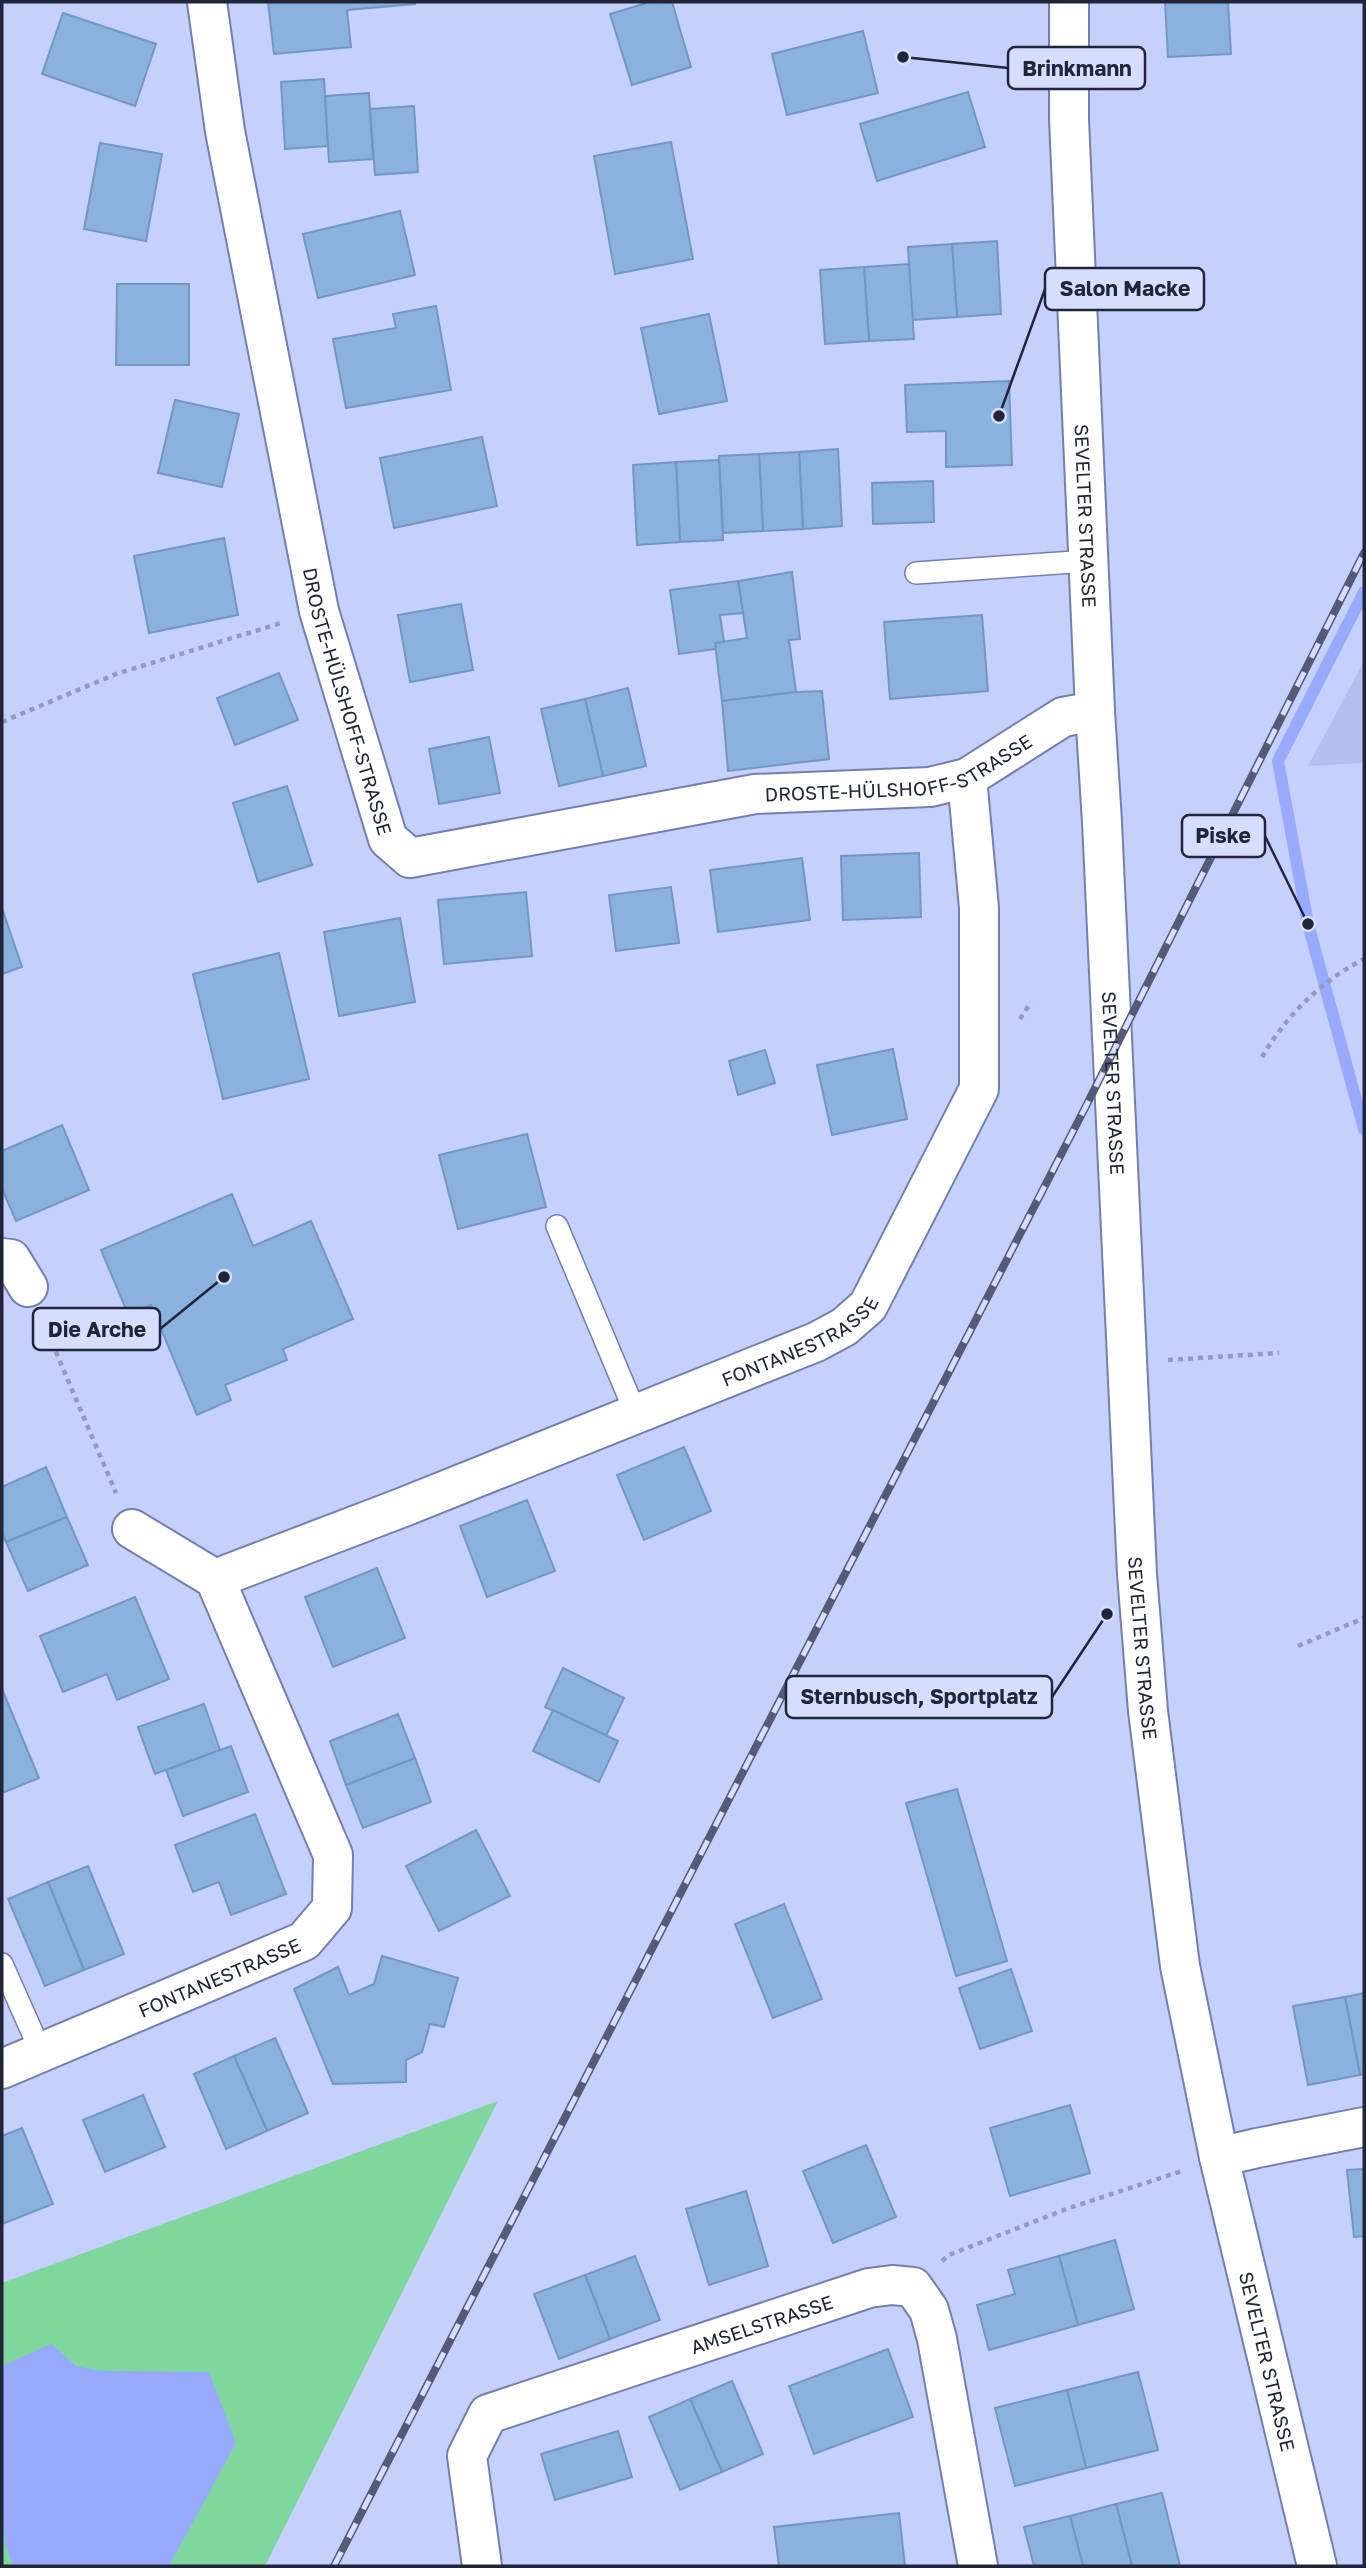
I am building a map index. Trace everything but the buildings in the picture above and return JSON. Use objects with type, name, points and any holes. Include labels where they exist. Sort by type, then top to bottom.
[{"type":"street","name":"DROSTE-HÜLSHOFF-STRASSE","points":[[207,2],[225,131],[319,611],[388,839],[410,858],[755,794],[930,787],[967,778],[1063,717],[1095,711]]},
{"type":"street","name":"SEVELTER STRASSE","points":[[1069,2],[1069,119],[1088,561],[1137,1574],[1148,1712],[1180,1966],[1219,2157],[1317,2566]]},
{"type":"street","name":"FONTANESTRASSE","points":[[2,2069],[304,1941],[332,1908],[333,1856],[215,1579],[401,1508],[816,1342],[844,1327],[868,1306],[978,1089],[979,908],[967,778]]},
{"type":"street","points":[[2,1258],[11,1259],[28,1287]]},
{"type":"street","points":[[132,1529],[215,1579]]},
{"type":"street","points":[[1219,2157],[1364,2127]]},
{"type":"street","name":"AMSELSTRASSE","points":[[482,2566],[467,2456],[488,2414],[869,2288],[892,2284],[913,2287]]},
{"type":"street","points":[[913,2287],[929,2310],[937,2339],[978,2566]]},
{"type":"lane","points":[[916,573],[1088,561]]},
{"type":"lane","points":[[557,1226],[636,1414]]},
{"type":"lane","points":[[2,1964],[41,2052]]},
{"type":"path","points":[[2,722],[116,674],[319,611]]},
{"type":"path","points":[[1262,1057],[1279,1028],[1303,1003],[1345,970],[1364,959]]},
{"type":"path","points":[[28,1287],[132,1529]]},
{"type":"path","points":[[1128,1363],[1279,1353]]},
{"type":"path","points":[[1298,1646],[1364,1618]]},
{"type":"path","points":[[913,2287],[949,2255],[1069,2208],[1219,2157]]},
{"type":"shaded area","points":[[1364,661],[1364,763],[1308,766]]},
{"type":"green space","points":[[498,2101],[265,2566],[2,2566],[2,2283]]},
{"type":"water","points":[[51,2344],[76,2366],[102,2371],[209,2372],[236,2443],[169,2566],[13,2566],[6,2547],[2,2519],[2,2366]]},
{"type":"waterway","points":[[1364,592],[1278,761],[1308,924],[1364,1129]]},
{"type":"railway","points":[[334,2566],[1086,1106],[1364,553]]},
{"type":"place","name":"Brinkmann","points":[[903,57]]},
{"type":"place","name":"Salon Macke","points":[[999,416]]},
{"type":"place","name":"Piske","points":[[1308,924]]},
{"type":"place","name":"Die Arche","points":[[224,1277]]},
{"type":"place","name":"Sternbusch, Sportplatz","points":[[1107,1614]]}]
